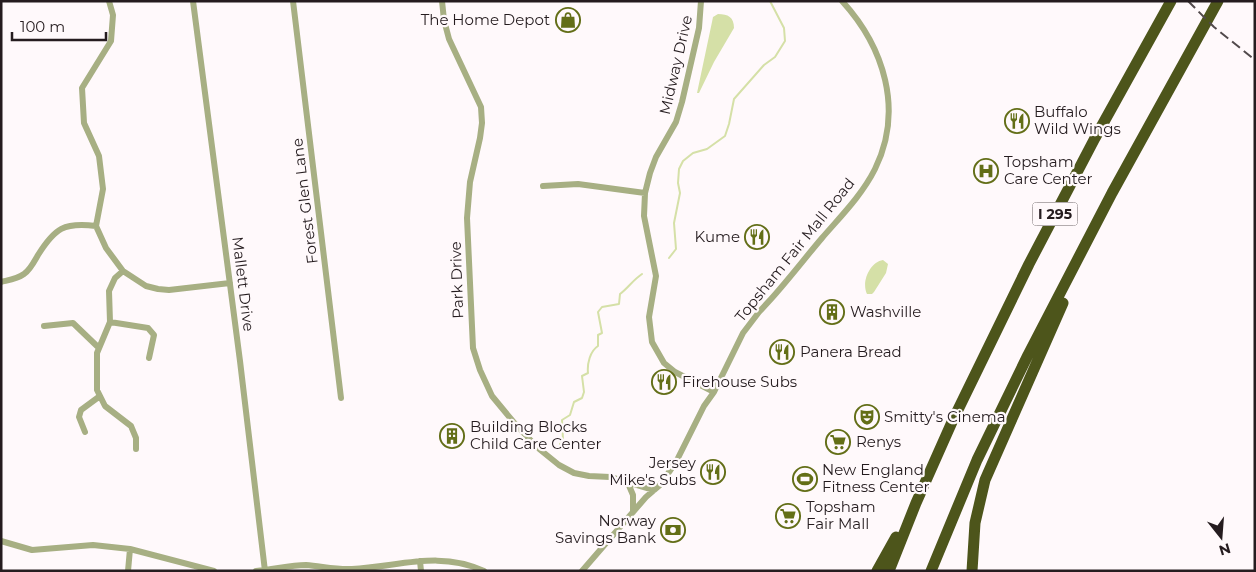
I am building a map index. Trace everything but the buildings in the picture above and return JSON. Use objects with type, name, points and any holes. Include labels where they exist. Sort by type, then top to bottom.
[{"type":"highway","name":"I 295","points":[[931,571],[978,460],[1028,355],[1112,193],[1217,2]]},
{"type":"highway","name":"I 295","points":[[889,571],[916,503],[952,422],[1030,264],[1095,138],[1169,5]]},
{"type":"highway","points":[[972,571],[975,523],[985,480],[1080,266],[1078,257]]},
{"type":"highway","points":[[877,571],[904,520],[916,503]]},
{"type":"street","points":[[109,1],[113,16],[111,41],[82,88],[84,123],[100,156],[103,189],[96,226],[106,248],[123,271],[140,283],[158,289],[169,290],[230,283]]},
{"type":"street","name":"Mallett Drive","points":[[194,1],[262,535],[264,570]]},
{"type":"street","name":"Forest Glen Lane","points":[[293,1],[341,398]]},
{"type":"street","name":"Park Drive","points":[[442,1],[449,39],[482,107],[481,131],[470,182],[467,218],[472,348],[480,370],[492,396],[516,425],[538,448],[559,465],[580,474],[610,477],[654,490]]},
{"type":"street","name":"Midway Drive","points":[[702,1],[699,28],[682,102],[676,122],[656,158],[645,193],[645,228],[656,266],[649,316],[652,342],[664,363],[675,372],[714,392]]},
{"type":"street","name":"Topsham Fair Mall Road","points":[[582,571],[633,512],[660,485],[676,462],[695,422],[714,392],[744,333],[759,312],[772,300],[858,195],[875,168],[884,143],[888,120],[888,91],[881,63],[872,42],[862,24],[842,1]]},
{"type":"street","points":[[543,186],[578,184],[645,193]]},
{"type":"street","points":[[1,282],[12,280],[24,274],[47,242],[61,228],[79,224],[96,226]]},
{"type":"street","points":[[123,271],[115,278],[110,291],[110,322],[97,353],[97,390],[104,406],[131,426],[136,438],[136,448]]},
{"type":"street","points":[[110,322],[148,328],[154,335],[149,358]]},
{"type":"street","points":[[44,326],[74,323],[99,348]]},
{"type":"street","points":[[84,432],[79,417],[81,410],[100,396]]},
{"type":"street","points":[[627,482],[633,495],[633,512]]},
{"type":"street","points":[[1,540],[32,550],[93,545],[130,548],[214,571]]},
{"type":"street","points":[[128,571],[130,548]]},
{"type":"street","points":[[256,571],[303,565],[348,570],[420,561],[450,560],[466,563],[484,571]]},
{"type":"street","points":[[420,561],[421,571]]},
{"type":"shaded area","points":[[718,14],[730,17],[734,28],[699,93],[697,93],[713,17]]},
{"type":"shaded area","points":[[883,260],[888,264],[886,273],[874,292],[867,294],[865,284],[868,273],[874,264]]},
{"type":"waterway","points":[[669,258],[676,249],[674,223],[680,193],[678,183],[679,169],[683,161],[693,153],[707,149],[725,136],[734,99],[764,65],[775,57],[785,41],[784,28],[770,1]]},
{"type":"waterway","points":[[560,444],[563,440],[562,420],[570,415],[574,402],[582,398],[584,392],[582,376],[588,373],[590,358],[598,346],[598,335],[602,333],[598,312],[602,307],[619,304],[620,294],[642,274]]},
{"type":"railway","points":[[1188,1],[1214,27],[1255,60]]},
{"type":"place","name":"The Home Depot","points":[[568,20]]},
{"type":"place","name":"Buffalo Wild Wings","points":[[1017,121]]},
{"type":"place","name":"Topsham Care Center","points":[[986,171]]},
{"type":"place","name":"Kume","points":[[757,237]]},
{"type":"place","name":"Washville","points":[[832,312]]},
{"type":"place","name":"Panera Bread","points":[[782,352]]},
{"type":"place","name":"Firehouse Subs","points":[[664,382]]},
{"type":"place","name":"Smitty's Cinema","points":[[867,417]]},
{"type":"place","name":"Building Blocks Child Care Center","points":[[452,436]]},
{"type":"place","name":"Renys","points":[[838,442]]},
{"type":"place","name":"Jersey Mike's Subs","points":[[713,472]]},
{"type":"place","name":"New England Fitness Center","points":[[805,479]]},
{"type":"place","name":"Topsham Fair Mall","points":[[788,516]]},
{"type":"place","name":"Norway Savings Bank","points":[[673,530]]}]
